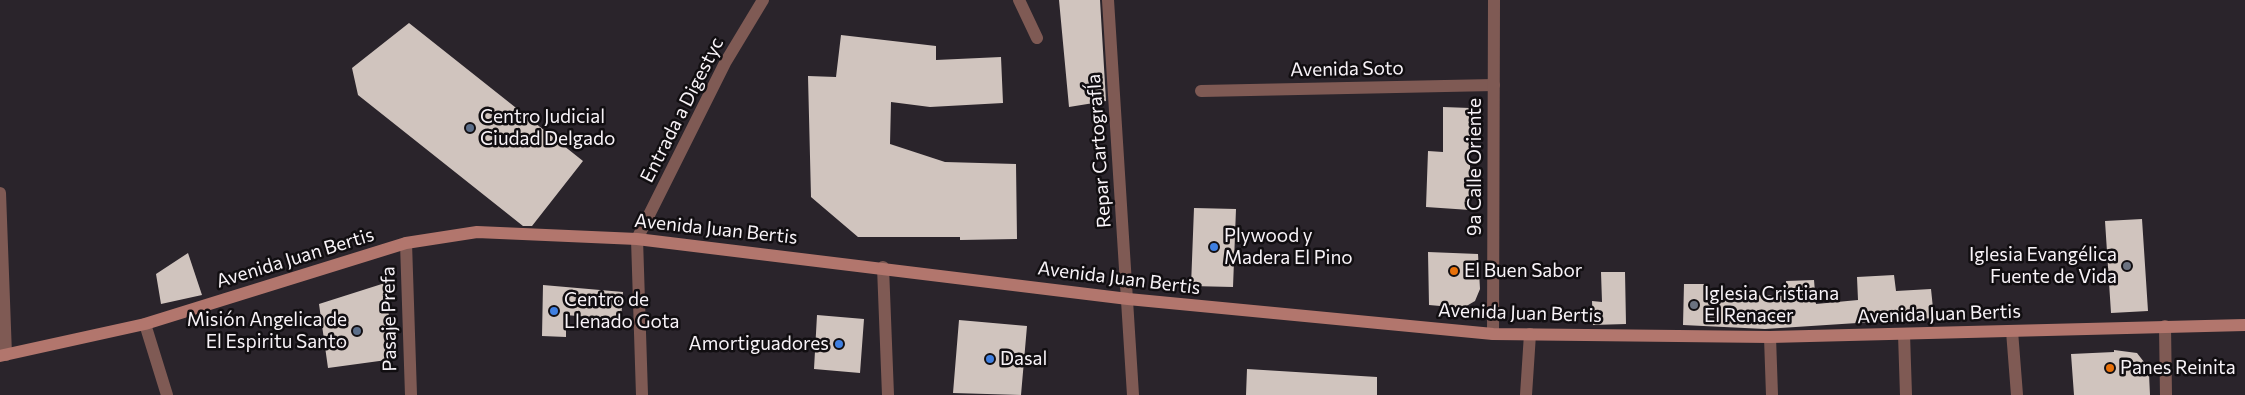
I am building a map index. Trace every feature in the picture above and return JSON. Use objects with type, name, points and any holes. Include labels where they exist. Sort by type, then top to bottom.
[{"type":"main road","name":"Avenida Juan Bertis","points":[[3,355],[146,324],[406,243],[477,232],[637,238],[883,267],[1128,299],[1493,334],[1770,337],[2245,325]]},
{"type":"street","name":"Entrada a Digestyc","points":[[637,238],[725,63],[763,0]]},
{"type":"street","points":[[1019,0],[1037,38]]},
{"type":"street","name":"Repar CartografÍa","points":[[1108,0],[1133,395]]},
{"type":"street","name":"9a Calle Oriente","points":[[1493,334],[1494,0]]},
{"type":"street","name":"Avenida Soto","points":[[1201,91],[1494,85]]},
{"type":"street","points":[[0,193],[3,355]]},
{"type":"street","points":[[637,238],[642,395]]},
{"type":"street","name":"Pasaje Prefa","points":[[406,243],[411,395]]},
{"type":"street","points":[[883,267],[888,395]]},
{"type":"street","points":[[146,324],[166,395]]},
{"type":"street","points":[[2165,326],[2166,395]]},
{"type":"street","points":[[2012,331],[2016,395]]},
{"type":"street","points":[[1526,395],[1530,334]]},
{"type":"street","points":[[1904,334],[1906,395]]},
{"type":"street","points":[[1770,337],[1772,395]]},
{"type":"building","points":[[1059,0],[1100,0],[1106,101],[1069,107]]},
{"type":"building","name":"Centro Judicial Ciudad Delgado","points":[[409,23],[583,161],[532,226],[523,226],[358,95],[352,68]]},
{"type":"building","points":[[841,35],[936,46],[936,60],[1001,57],[1003,103],[930,107],[891,102],[890,144],[945,162],[1016,164],[1017,239],[960,240],[960,237],[858,237],[811,197],[808,76],[836,77]]},
{"type":"building","points":[[1443,107],[1470,108],[1470,210],[1426,207],[1428,151],[1443,152]]},
{"type":"building","name":"Plywood y Madera El Pino","points":[[1194,208],[1236,209],[1233,287],[1191,286]]},
{"type":"building","name":"Iglesia Evangélica Fuente de Vida","points":[[2142,219],[2148,311],[2111,313],[2105,221]]},
{"type":"building","name":"El Buen Sabor","points":[[1428,252],[1478,254],[1480,289],[1475,301],[1463,308],[1429,305]]},
{"type":"building","points":[[188,253],[202,295],[161,304],[156,274]]},
{"type":"building","points":[[1601,272],[1625,272],[1626,324],[1593,325],[1592,301],[1602,302]]},
{"type":"building","points":[[1894,275],[1896,291],[1931,289],[1934,318],[1765,329],[1683,325],[1684,284],[1706,284],[1705,294],[1787,296],[1786,281],[1814,280],[1816,304],[1858,300],[1857,277]]},
{"type":"building","name":"Misión Angelica de El Espiritu Santo","points":[[385,283],[394,359],[328,368],[319,304]]},
{"type":"building","points":[[543,285],[623,292],[621,320],[566,315],[566,337],[542,336]]},
{"type":"building","name":"Amortiguadores","points":[[817,315],[864,319],[860,373],[814,369]]},
{"type":"building","name":"Dasal","points":[[959,320],[1027,326],[1021,395],[953,393]]},
{"type":"building","name":"Panes Reinita","points":[[2114,350],[2137,353],[2144,362],[2149,374],[2150,395],[2074,395],[2071,354],[2114,352]]},
{"type":"building","points":[[1247,369],[1377,377],[1377,395],[1246,395]]},
{"type":"place","name":"Centro Judicial Ciudad Delgado","points":[[470,128]]},
{"type":"place","name":"Plywood y Madera El Pino","points":[[1214,247]]},
{"type":"place","name":"Iglesia Evangélica Fuente de Vida","points":[[2127,266]]},
{"type":"place","name":"El Buen Sabor","points":[[1454,271]]},
{"type":"place","name":"Iglesia Cristiana El Renacer","points":[[1694,305]]},
{"type":"place","name":"Centro de Llenado Gota","points":[[554,311]]},
{"type":"place","name":"Misión Angelica de El Espiritu Santo","points":[[357,331]]},
{"type":"place","name":"Amortiguadores","points":[[839,344]]},
{"type":"place","name":"Dasal","points":[[990,359]]},
{"type":"place","name":"Panes Reinita","points":[[2110,368]]}]
